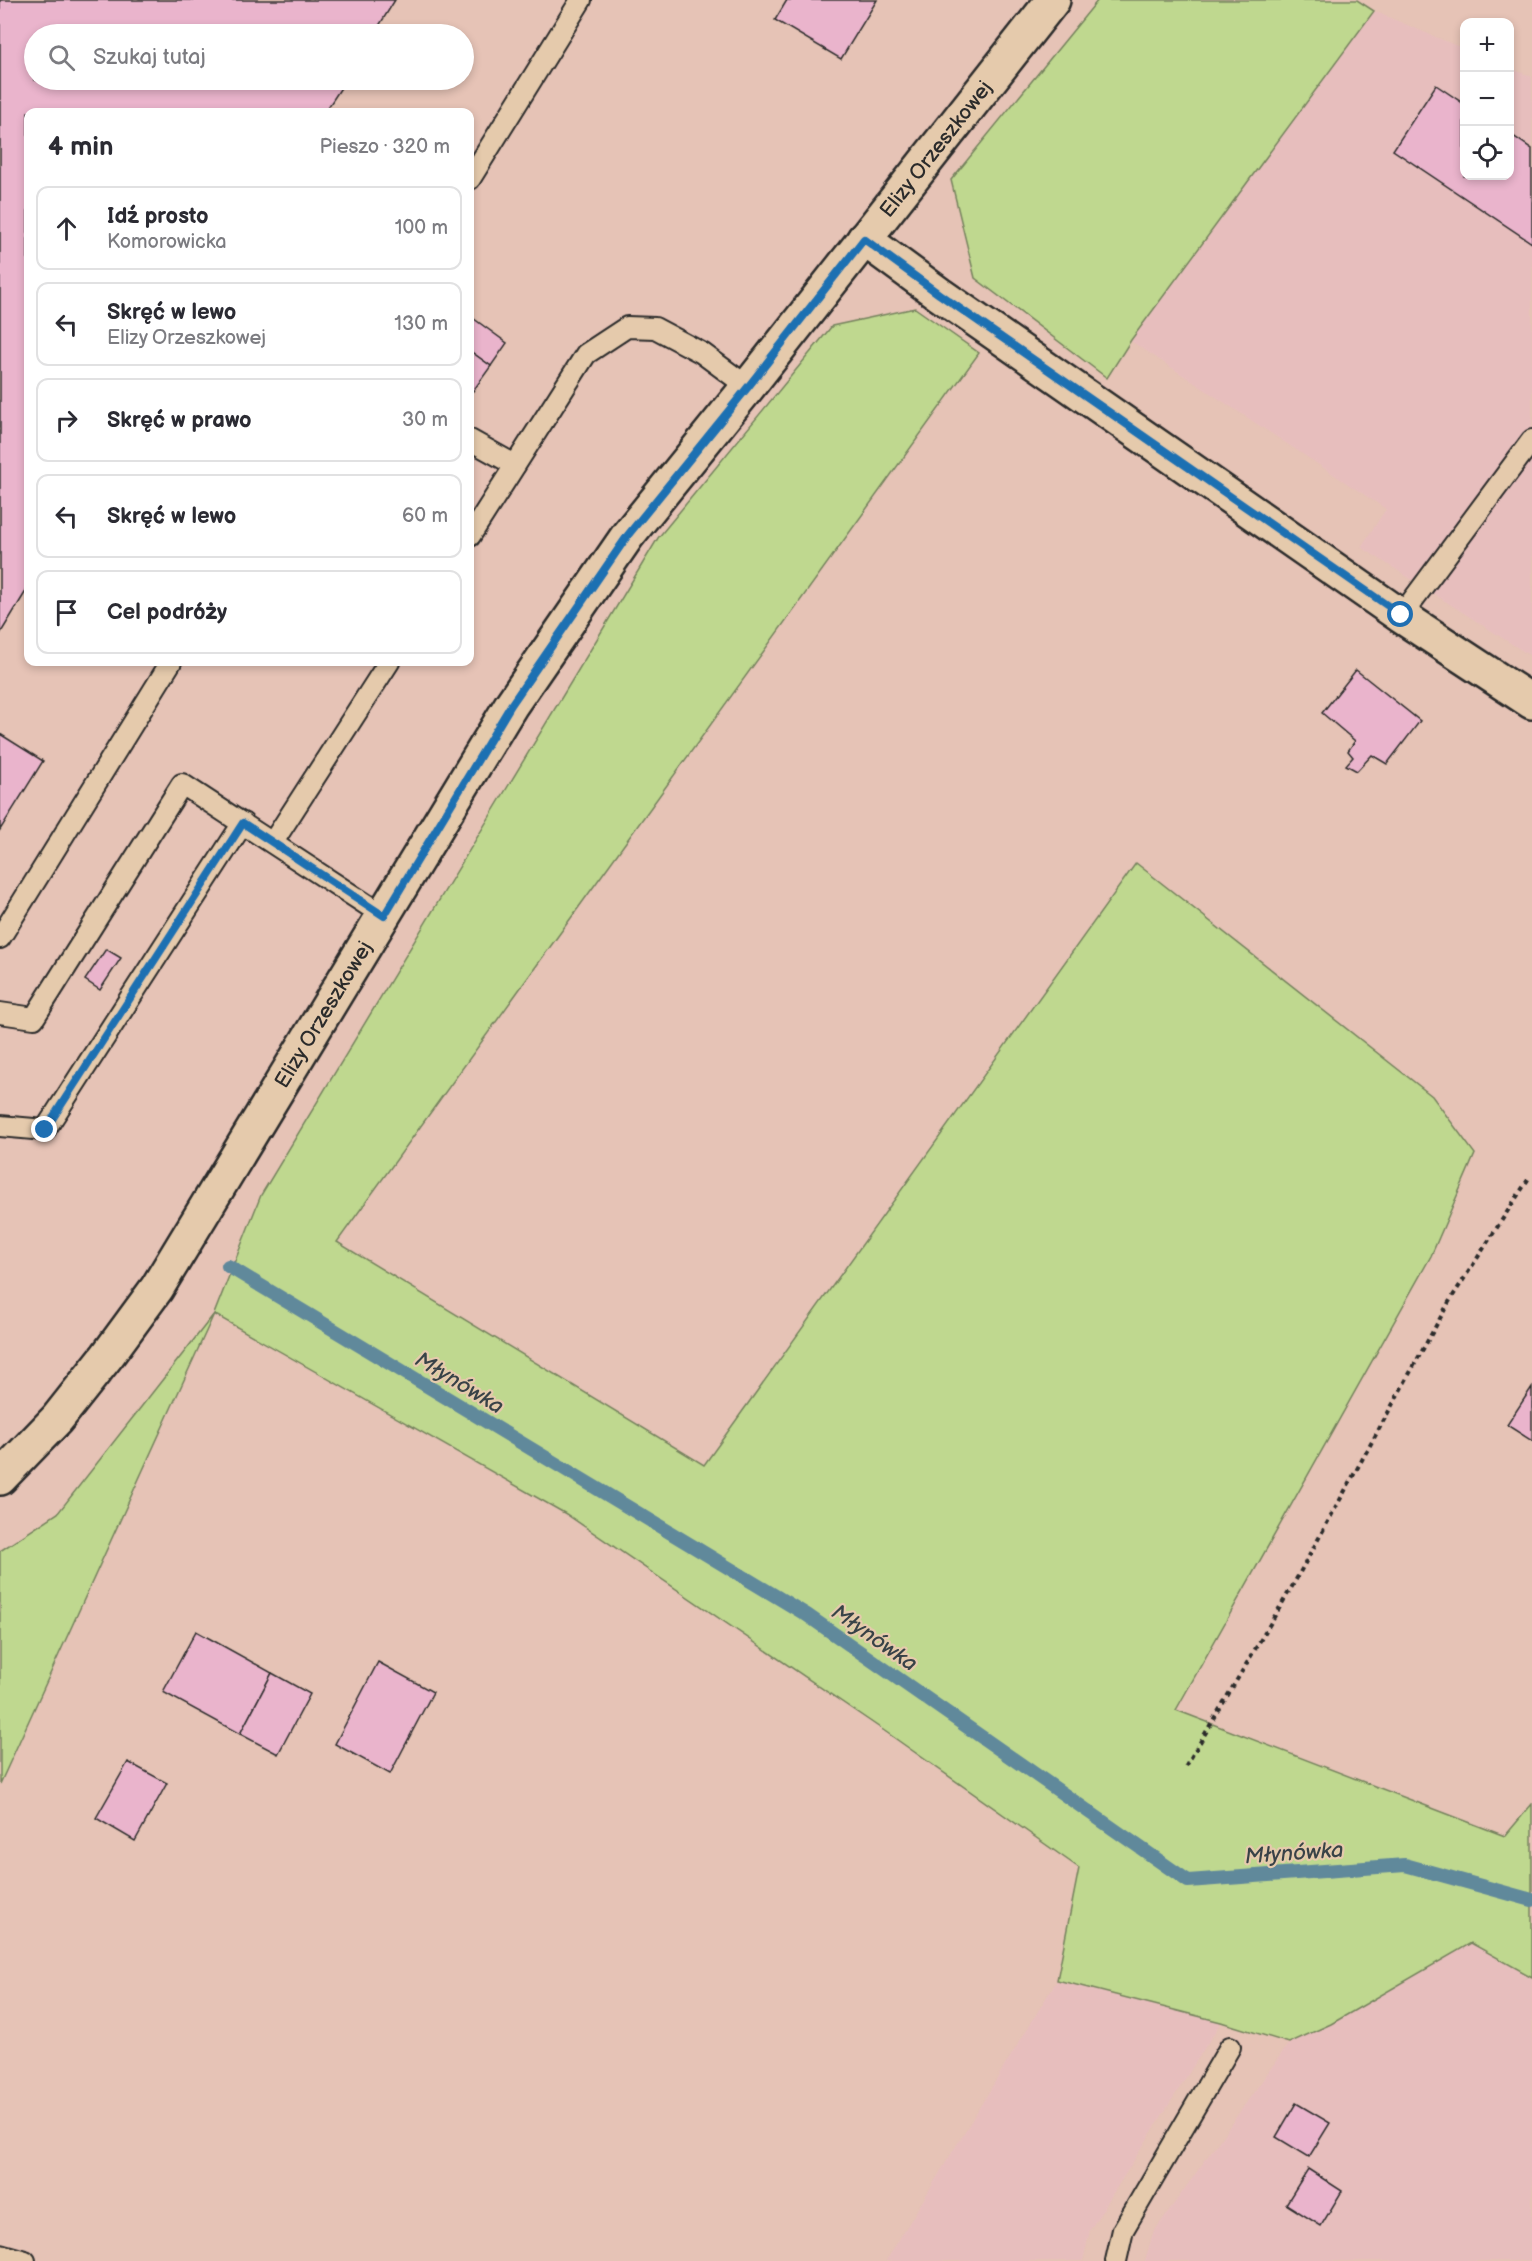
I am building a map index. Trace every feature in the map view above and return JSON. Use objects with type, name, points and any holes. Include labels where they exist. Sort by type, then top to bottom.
[{"type":"street","name":"Elizy Orzeszkowej","points":[[0,1478],[57,1419],[157,1288],[511,705],[628,535],[748,387],[1053,0]]},
{"type":"street","points":[[864,239],[939,294],[1401,615],[1532,702]]},
{"type":"lane","points":[[474,173],[581,0]]},
{"type":"lane","points":[[474,530],[586,354],[627,327],[655,328],[702,353],[748,387]]},
{"type":"lane","points":[[1401,615],[1532,440]]},
{"type":"lane","points":[[474,442],[515,465]]},
{"type":"lane","points":[[0,938],[169,666]]},
{"type":"lane","points":[[273,843],[386,666]]},
{"type":"lane","points":[[0,1013],[34,1018],[182,784],[384,916]]},
{"type":"lane","points":[[0,1126],[45,1130],[243,823]]},
{"type":"lane","points":[[1116,2261],[1123,2230],[1230,2047]]},
{"type":"lane","points":[[0,2254],[25,2261]]},
{"type":"path","points":[[1186,1766],[1293,1585],[1449,1302],[1529,1178]]},
{"type":"shaded area","points":[[1374,11],[1460,47],[1460,180],[1514,180],[1514,70],[1532,77],[1532,657],[1361,547],[1386,509],[1131,341]]},
{"type":"shaded area","points":[[1471,1943],[1532,1977],[1532,2261],[1145,2261],[1153,2233],[1289,2043],[1331,2024]]},
{"type":"shaded area","points":[[1057,1980],[1221,2022],[1090,2230],[1083,2261],[886,2261]]},
{"type":"green space","points":[[1098,0],[1357,0],[1374,11],[1131,340],[1107,378],[975,278],[951,180]]},
{"type":"green space","points":[[915,308],[979,353],[337,1242],[704,1465],[1136,863],[1432,1096],[1475,1154],[1431,1256],[1176,1710],[1505,1836],[1532,1804],[1532,1977],[1471,1943],[1331,2024],[1289,2043],[1221,2022],[1057,1980],[1079,1868],[886,1732],[566,1514],[214,1314],[261,1195],[658,538],[832,326]]},
{"type":"green space","points":[[214,1314],[0,1784],[0,1551],[58,1513]]},
{"type":"building","points":[[0,0],[395,0],[380,24],[24,24],[24,90],[339,90],[328,108],[24,108],[24,595],[0,634]]},
{"type":"building","points":[[787,0],[877,0],[841,59],[775,20]]},
{"type":"building","points":[[1436,85],[1460,101],[1460,180],[1514,180],[1514,137],[1532,149],[1532,243],[1393,150]]},
{"type":"building","points":[[474,319],[507,343],[491,366],[474,354]]},
{"type":"building","points":[[474,354],[491,366],[474,390]]},
{"type":"building","points":[[1356,670],[1420,721],[1387,764],[1372,755],[1357,771],[1346,765],[1353,757],[1348,751],[1355,741],[1322,713]]},
{"type":"building","points":[[0,734],[43,761],[0,830]]},
{"type":"building","points":[[106,949],[121,958],[100,990],[85,980]]},
{"type":"building","points":[[1532,1387],[1532,1441],[1507,1425]]},
{"type":"building","points":[[196,1631],[272,1673],[240,1734],[163,1692]]},
{"type":"building","points":[[378,1662],[433,1692],[390,1774],[335,1744]]},
{"type":"building","points":[[272,1673],[310,1694],[278,1754],[240,1734]]},
{"type":"building","points":[[128,1762],[167,1783],[135,1841],[96,1818]]},
{"type":"building","points":[[1296,2103],[1330,2123],[1309,2157],[1276,2137]]},
{"type":"building","points":[[1308,2169],[1342,2191],[1321,2226],[1286,2204]]},
{"type":"waterway","name":"Młynówka","points":[[228,1266],[807,1615],[1188,1881],[1405,1865],[1532,1900]]},
{"type":"route","points":[[45,1130],[243,823],[384,916],[511,705],[628,535],[864,239],[939,294],[1401,615]]}]
